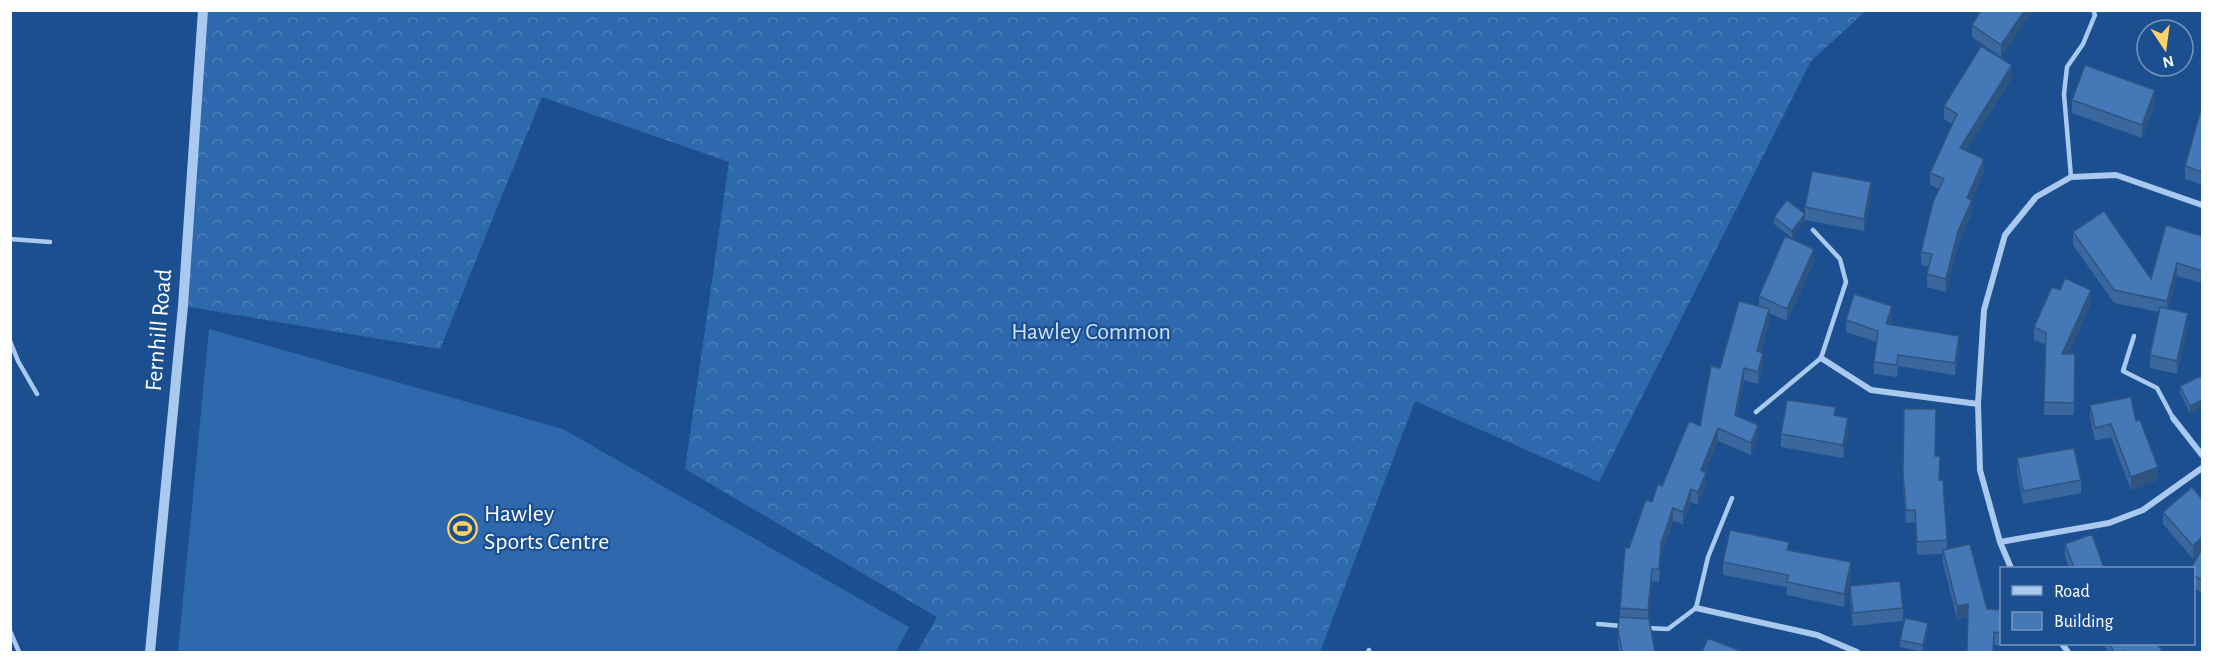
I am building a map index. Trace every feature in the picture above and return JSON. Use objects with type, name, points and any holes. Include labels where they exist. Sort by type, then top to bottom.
[{"type":"street","name":"Fernhill Road","points":[[150,652],[183,306],[203,10]]},
{"type":"street","points":[[2011,567],[2000,542],[1980,470],[1978,404],[1984,310],[2005,236],[2036,197],[2071,177],[2116,175],[2202,205]]},
{"type":"street","points":[[1821,358],[1871,390],[1978,404]]},
{"type":"street","points":[[2173,418],[2202,455]]},
{"type":"street","points":[[2000,542],[2109,523],[2143,510],[2202,468]]},
{"type":"street","points":[[1696,608],[1816,635],[1857,652]]},
{"type":"lane","points":[[2071,177],[2064,94],[2067,67],[2083,44],[2095,15],[2093,10]]},
{"type":"lane","points":[[1756,412],[1821,358],[1846,282],[1840,259],[1813,230]]},
{"type":"lane","points":[[10,239],[50,242]]},
{"type":"lane","points":[[2133,336],[2123,371],[2157,388],[2173,418]]},
{"type":"lane","points":[[10,341],[18,362],[37,394]]},
{"type":"lane","points":[[1645,628],[1668,629],[1696,608],[1708,557],[1732,498]]},
{"type":"lane","points":[[1598,624],[1633,627]]},
{"type":"lane","points":[[10,631],[19,652]]},
{"type":"green space","name":"Hawley Common","points":[[201,11],[1866,11],[1811,61],[1599,482],[1415,401],[1320,652],[917,652],[937,617],[685,469],[729,162],[542,97],[440,349],[183,306]]},
{"type":"green space","name":"Hawley Sports Centre","points":[[209,329],[563,429],[909,627],[896,652],[178,652]]},
{"type":"building","points":[[1981,10],[2025,10],[2001,45],[1972,25]]},
{"type":"building","points":[[1981,46],[2012,65],[1960,148],[1984,159],[1967,198],[1972,200],[1958,231],[1946,279],[1927,274],[1932,254],[1921,252],[1933,202],[1944,179],[1930,173],[1957,114],[1944,106]]},
{"type":"building","points":[[2085,65],[2155,90],[2142,125],[2072,100]]},
{"type":"building","points":[[2202,106],[2202,172],[2185,166]]},
{"type":"building","points":[[1812,171],[1871,182],[1864,219],[1805,207]]},
{"type":"building","points":[[1787,200],[1805,214],[1792,231],[1774,217]]},
{"type":"building","points":[[2104,211],[2151,279],[2166,225],[2202,236],[2202,271],[2177,263],[2167,301],[2114,290],[2073,232]]},
{"type":"building","points":[[1785,236],[1814,249],[1787,309],[1759,296]]},
{"type":"building","points":[[2065,278],[2091,290],[2062,354],[2075,354],[2074,403],[2044,402],[2046,333],[2034,327],[2052,287],[2060,290]]},
{"type":"building","points":[[1854,294],[1892,306],[1886,324],[1959,336],[1955,363],[1898,355],[1897,365],[1874,362],[1878,331],[1846,320]]},
{"type":"building","points":[[1739,301],[1769,309],[1757,351],[1763,353],[1758,372],[1744,368],[1735,415],[1758,425],[1751,443],[1718,428],[1701,470],[1706,473],[1698,492],[1691,489],[1683,512],[1673,508],[1661,543],[1659,569],[1652,569],[1648,610],[1620,608],[1625,547],[1629,548],[1646,499],[1652,502],[1658,484],[1662,486],[1689,421],[1700,426],[1711,366],[1720,368]]},
{"type":"building","points":[[2160,307],[2188,313],[2177,361],[2150,355]]},
{"type":"building","points":[[2201,376],[2202,400],[2190,406],[2180,386]]},
{"type":"building","points":[[2131,397],[2136,421],[2140,420],[2158,467],[2131,477],[2111,424],[2095,428],[2090,405]]},
{"type":"building","points":[[1787,400],[1836,407],[1834,415],[1848,418],[1843,445],[1781,434]]},
{"type":"building","points":[[1904,409],[1936,409],[1935,456],[1940,456],[1939,480],[1943,480],[1947,540],[1917,542],[1915,510],[1906,510],[1903,473]]},
{"type":"building","points":[[2074,448],[2081,480],[2023,491],[2017,458]]},
{"type":"building","points":[[2192,487],[2202,499],[2202,537],[2193,546],[2163,512]]},
{"type":"building","points":[[1730,530],[1789,542],[1787,550],[1851,562],[1844,594],[1787,582],[1788,575],[1723,562]]},
{"type":"building","points":[[2092,534],[2104,567],[2074,567],[2065,544]]},
{"type":"building","points":[[1970,544],[1987,609],[2000,610],[2000,633],[1994,632],[1993,652],[1967,652],[1968,604],[1957,606],[1943,550]]},
{"type":"building","points":[[2202,549],[2202,580],[2195,576],[2195,567],[2192,567]]},
{"type":"building","points":[[1900,581],[1903,608],[1853,613],[1850,586]]},
{"type":"building","points":[[1619,617],[1649,619],[1655,652],[1622,652],[1618,630]]},
{"type":"building","points":[[1905,618],[1928,623],[1923,645],[1900,640]]},
{"type":"building","points":[[1708,638],[1743,652],[1702,652]]},
{"type":"building","points":[[2110,645],[2158,645],[2163,652],[2125,651],[2114,652]]},
{"type":"place","name":"Hawley Sports Centre","points":[[463,528]]}]
